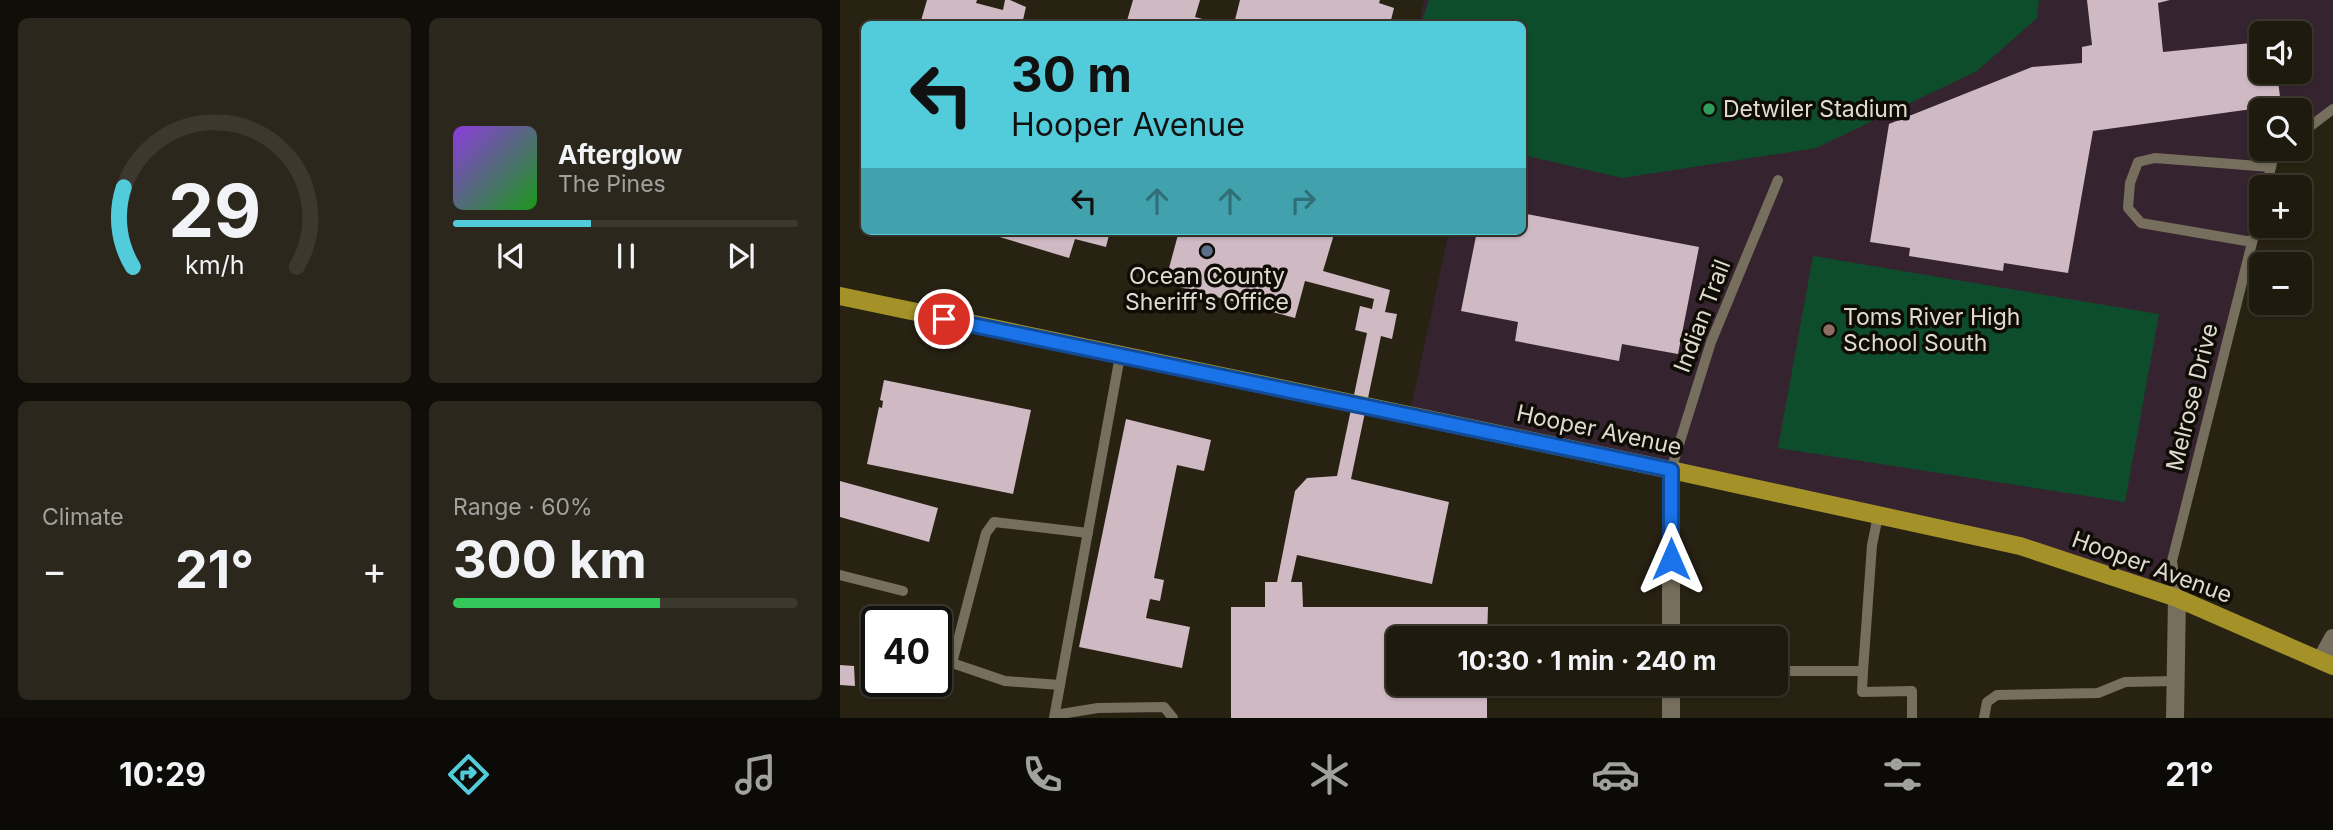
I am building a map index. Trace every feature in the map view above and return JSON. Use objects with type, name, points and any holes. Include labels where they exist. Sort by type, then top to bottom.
[{"type":"main road","name":"Hooper Avenue","points":[[840,296],[1671,470],[2020,547],[2177,598],[2327,663]]},
{"type":"street","points":[[1671,470],[1671,626]]},
{"type":"street","points":[[2175,718],[2177,598]]},
{"type":"street","points":[[2327,663],[2333,638]]},
{"type":"street","points":[[1671,696],[1671,718]]},
{"type":"lane","points":[[2312,125],[2333,109]]},
{"type":"lane","points":[[2252,242],[2141,223],[2128,208],[2130,183],[2138,163],[2155,158],[2271,167]]},
{"type":"lane","points":[[2269,175],[2274,161]]},
{"type":"lane","name":"Indian Trail","points":[[1671,470],[1711,342],[1778,180]]},
{"type":"lane","name":"Melrose Drive","points":[[2177,598],[2172,561],[2253,238]]},
{"type":"lane","points":[[1120,356],[1054,717],[1164,707],[1173,718]]},
{"type":"lane","points":[[1878,516],[1872,545],[1862,692],[1912,691],[1912,718]]},
{"type":"lane","points":[[1060,685],[1005,681],[952,663],[986,533],[994,522],[1088,533]]},
{"type":"lane","points":[[840,575],[903,591]]},
{"type":"lane","points":[[1788,671],[1863,671]]},
{"type":"lane","points":[[1984,718],[1987,702],[1997,695],[2098,693],[2125,682],[2176,681]]},
{"type":"shaded area","name":"Toms River High School South","points":[[1424,0],[2333,0],[2333,109],[2312,125],[2312,98],[2249,98],[2249,161],[2273,161],[2267,175],[2249,175],[2249,238],[2253,238],[2172,561],[2177,598],[2020,546],[1409,417],[1448,235],[1526,235],[1526,21],[1420,21]]},
{"type":"green space","name":"Detwiler Stadium","points":[[1429,0],[2039,0],[2037,18],[1977,71],[1816,148],[1622,178],[1526,156],[1526,21],[1422,21]]},
{"type":"green space","points":[[1813,256],[2159,314],[2125,502],[1778,448]]},
{"type":"building","points":[[927,0],[977,0],[976,3],[1003,10],[1005,0],[1010,0],[1026,7],[1023,21],[921,21]]},
{"type":"building","points":[[1133,0],[1200,0],[1195,17],[1210,21],[1127,21]]},
{"type":"building","points":[[1240,0],[1380,0],[1379,3],[1394,8],[1391,21],[1235,21]]},
{"type":"building","points":[[2087,0],[2170,0],[2158,3],[2163,52],[2249,43],[2249,84],[2278,84],[2280,98],[2249,98],[2249,109],[2093,131],[2068,273],[2004,263],[2003,271],[1909,256],[1910,248],[1870,242],[1889,124],[2032,67],[2082,63],[2082,47],[2092,45]]},
{"type":"building","points":[[1526,214],[1699,247],[1678,354],[1622,344],[1619,361],[1515,341],[1518,322],[1461,311],[1476,235],[1526,235]]},
{"type":"building","points":[[993,235],[1109,235],[1106,247],[1075,239],[1069,258]]},
{"type":"building","points":[[1178,235],[1334,235],[1323,271],[1390,290],[1385,312],[1397,314],[1392,339],[1381,336],[1351,479],[1449,502],[1432,584],[1297,555],[1291,582],[1302,582],[1303,607],[1488,607],[1487,626],[1386,626],[1386,696],[1487,696],[1487,718],[1231,718],[1231,607],[1265,607],[1265,582],[1277,582],[1295,491],[1307,478],[1337,476],[1367,333],[1355,330],[1360,306],[1372,309],[1374,299],[1305,281],[1295,318],[1165,283]]},
{"type":"building","points":[[884,380],[1031,410],[1013,494],[867,464],[879,407],[882,408],[883,401],[880,400]]},
{"type":"building","points":[[1126,419],[1211,440],[1204,471],[1177,465],[1154,578],[1164,580],[1160,601],[1150,599],[1146,618],[1190,627],[1182,668],[1079,647]]},
{"type":"building","points":[[840,481],[938,508],[929,542],[840,517]]},
{"type":"building","points":[[840,665],[854,666],[855,686],[840,685]]},
{"type":"place","name":"Detwiler Stadium","points":[[1709,109]]},
{"type":"place","name":"Ocean County Sheriff's Office","points":[[1207,251]]},
{"type":"place","name":"Toms River High School South","points":[[1829,330]]},
{"type":"route","points":[[944,319],[1671,470],[1671,559]]}]
